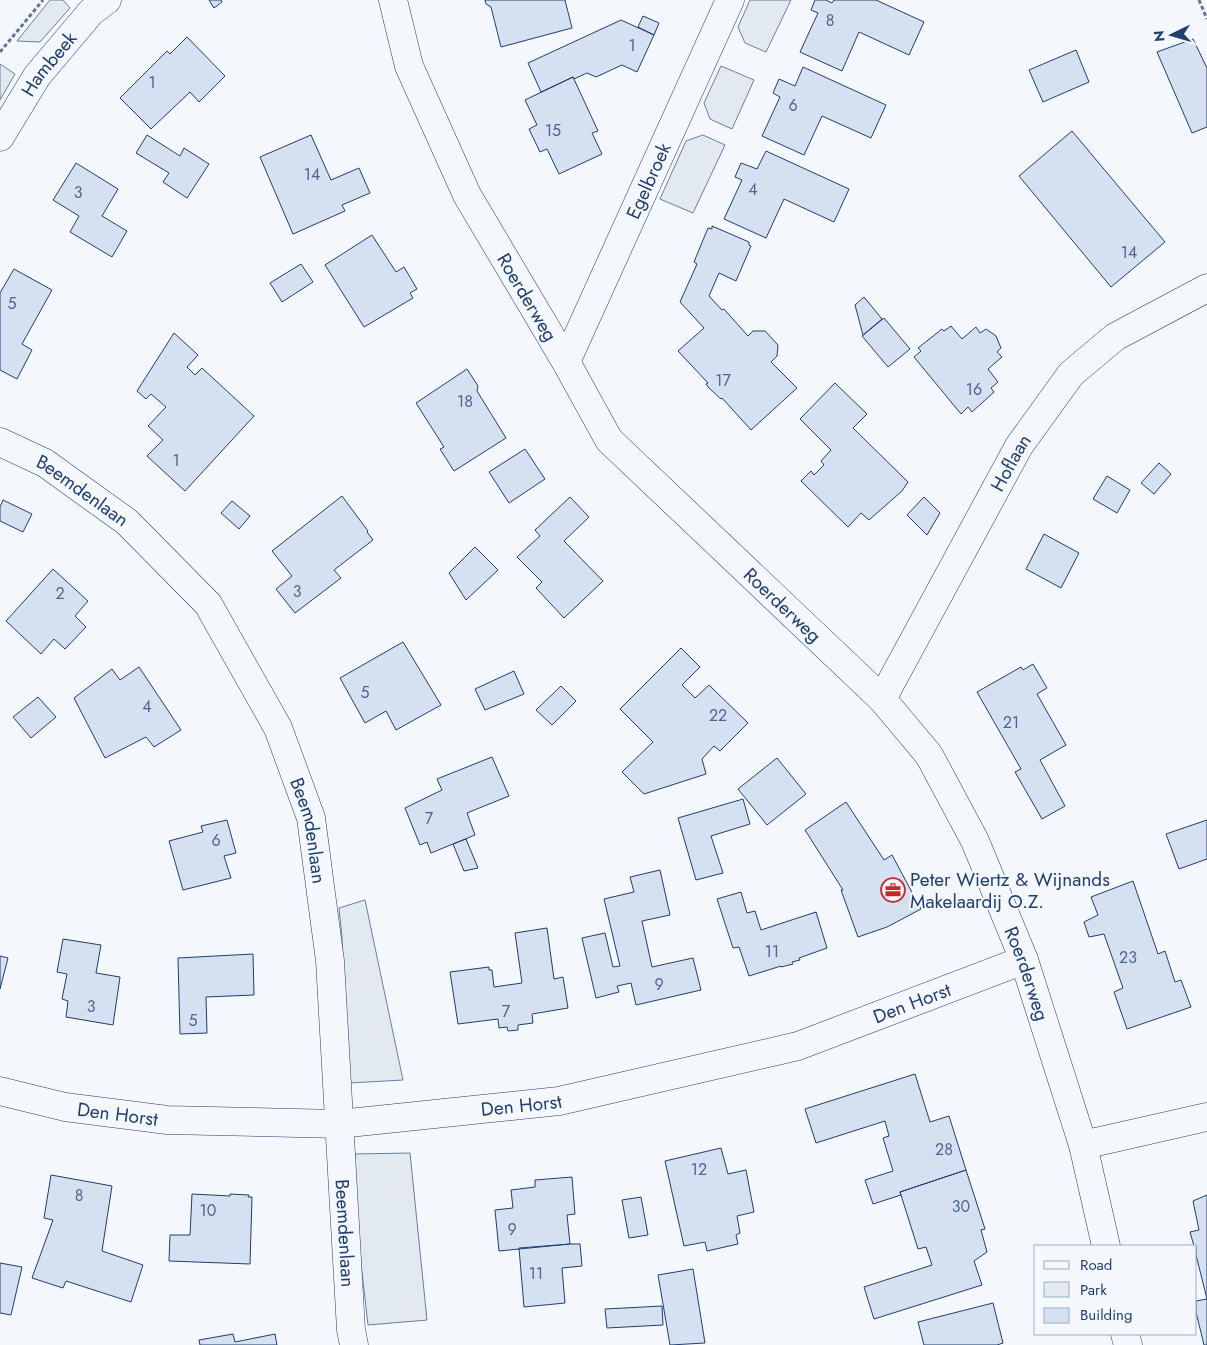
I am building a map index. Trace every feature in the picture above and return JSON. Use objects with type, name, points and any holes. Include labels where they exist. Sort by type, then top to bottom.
[{"type":"street","name":"Hambeek","points":[[0,137],[37,76],[92,12],[107,0]]},
{"type":"street","name":"Roerderweg","points":[[393,0],[409,66],[467,195],[566,362],[609,440],[882,699],[929,755],[974,841],[1024,960],[1083,1145],[1106,1245]]},
{"type":"street","name":"Egelbroek","points":[[566,362],[730,0]]},
{"type":"street","name":"Hoflaan","points":[[882,699],[1019,446],[1071,374],[1115,337],[1207,288]]},
{"type":"street","name":"Beemdenlaan","points":[[0,442],[45,463],[127,522],[208,604],[278,728],[311,818],[330,961],[338,1124],[351,1330],[354,1345]]},
{"type":"street","name":"Den Horst","points":[[0,1091],[65,1107],[167,1120],[338,1124],[559,1101],[798,1046],[1024,960]]},
{"type":"street","points":[[1083,1145],[1207,1117]]},
{"type":"path","points":[[0,52],[43,0]]},
{"type":"path","points":[[1199,0],[1207,19]]},
{"type":"green space","points":[[50,0],[63,0],[70,8],[40,42],[17,41]]},
{"type":"green space","points":[[750,0],[791,0],[766,52],[745,43],[738,27]]},
{"type":"green space","points":[[0,64],[15,74],[0,100]]},
{"type":"green space","points":[[721,66],[754,80],[732,129],[710,119],[704,103]]},
{"type":"green space","points":[[703,135],[725,145],[693,213],[660,199],[686,141]]},
{"type":"green space","points":[[365,900],[403,1080],[349,1083],[346,1072],[342,937],[339,908]]},
{"type":"green space","points":[[410,1153],[427,1320],[368,1325],[360,1255],[354,1170],[355,1154]]},
{"type":"building","points":[[209,0],[221,0],[222,2],[214,8]]},
{"type":"building","points":[[485,0],[565,0],[572,28],[501,47],[491,7],[486,4]]},
{"type":"building","points":[[815,0],[826,0],[832,3],[834,0],[876,0],[924,22],[909,55],[859,32],[842,71],[800,52],[818,13],[811,10]]},
{"type":"building","points":[[643,16],[659,23],[654,35],[638,27]]},
{"type":"building","points":[[621,20],[654,35],[637,72],[622,65],[596,77],[587,73],[574,79],[573,77],[541,92],[528,63]]},
{"type":"building","points":[[187,37],[225,76],[199,102],[190,92],[151,129],[120,98],[167,51],[170,54]]},
{"type":"building","points":[[1193,39],[1207,68],[1207,127],[1192,133],[1157,52]]},
{"type":"building","points":[[1076,50],[1089,82],[1043,102],[1029,70]]},
{"type":"building","points":[[803,67],[886,105],[871,138],[822,116],[804,155],[762,136],[780,97],[773,93],[779,79],[795,86]]},
{"type":"building","points":[[573,77],[598,131],[592,133],[602,154],[559,174],[547,149],[540,152],[529,129],[537,125],[525,100]]},
{"type":"building","points":[[1072,131],[1165,242],[1111,287],[1019,176]]},
{"type":"building","points":[[147,135],[180,156],[184,148],[209,164],[187,198],[163,182],[169,173],[136,153]]},
{"type":"building","points":[[311,135],[331,180],[359,168],[370,193],[342,205],[345,211],[293,234],[260,157]]},
{"type":"building","points":[[766,151],[849,189],[834,222],[784,199],[766,238],[724,219],[742,180],[735,177],[741,163],[757,169]]},
{"type":"building","points":[[76,163],[118,189],[102,216],[127,231],[112,257],[70,232],[79,216],[53,200]]},
{"type":"building","points":[[712,226],[749,242],[751,246],[736,281],[719,273],[709,296],[722,310],[724,309],[748,336],[753,331],[765,331],[778,345],[777,356],[771,362],[797,388],[751,430],[722,398],[709,388],[706,384],[708,383],[678,351],[704,328],[680,302],[697,264],[694,262],[708,228],[712,229]]},
{"type":"building","points":[[372,235],[396,272],[404,267],[417,289],[410,293],[413,298],[364,327],[325,265]]},
{"type":"building","points":[[301,264],[313,282],[282,302],[270,283]]},
{"type":"building","points":[[14,269],[52,290],[22,344],[32,350],[17,379],[0,370],[0,293]]},
{"type":"building","points":[[864,297],[882,319],[863,335],[855,305]]},
{"type":"building","points":[[884,318],[910,349],[888,367],[862,336]]},
{"type":"building","points":[[951,326],[962,339],[976,327],[980,333],[986,329],[996,336],[1001,348],[997,352],[1002,357],[988,369],[998,382],[991,388],[994,392],[972,412],[968,407],[961,414],[914,357],[921,351],[918,348],[942,329],[944,331]]},
{"type":"building","points":[[174,333],[198,355],[187,367],[195,375],[202,368],[254,416],[185,491],[147,456],[163,440],[148,426],[166,407],[151,394],[146,399],[137,391]]},
{"type":"building","points":[[467,369],[478,386],[477,391],[506,438],[454,471],[440,449],[444,447],[416,403]]},
{"type":"building","points":[[835,383],[867,414],[853,428],[908,482],[902,491],[869,520],[861,513],[848,527],[801,481],[811,471],[814,475],[824,465],[821,461],[831,450],[800,419]]},
{"type":"building","points":[[525,449],[545,479],[509,503],[489,472]]},
{"type":"building","points":[[1159,463],[1171,474],[1154,494],[1141,483]]},
{"type":"building","points":[[1107,476],[1130,490],[1117,513],[1093,499]]},
{"type":"building","points":[[342,496],[373,540],[334,570],[341,578],[295,613],[276,589],[292,576],[272,551]]},
{"type":"building","points":[[570,497],[589,517],[564,541],[603,581],[564,618],[536,588],[542,582],[517,557],[540,536],[535,530]]},
{"type":"building","points":[[924,497],[940,513],[927,535],[907,515]]},
{"type":"building","points":[[3,500],[32,514],[23,532],[0,521],[0,507]]},
{"type":"building","points":[[232,501],[250,516],[239,529],[221,513]]},
{"type":"building","points":[[1044,534],[1079,553],[1061,588],[1026,569]]},
{"type":"building","points":[[475,547],[498,570],[466,600],[449,573]]},
{"type":"building","points":[[53,569],[88,601],[75,616],[86,627],[65,649],[54,639],[41,654],[6,621]]},
{"type":"building","points":[[403,642],[441,705],[396,730],[386,711],[365,723],[340,678]]},
{"type":"building","points":[[681,648],[700,667],[682,685],[695,698],[709,685],[748,723],[720,751],[714,746],[702,759],[706,774],[644,794],[622,772],[653,742],[620,709]]},
{"type":"building","points":[[1033,664],[1047,688],[1037,694],[1066,745],[1040,760],[1065,806],[1042,819],[1015,772],[1021,769],[977,692],[1021,667],[1023,670]]},
{"type":"building","points":[[139,667],[181,730],[154,747],[146,737],[105,758],[74,698],[112,669],[120,680]]},
{"type":"building","points":[[514,671],[524,694],[485,710],[475,689]]},
{"type":"building","points":[[561,686],[576,701],[552,725],[536,710]]},
{"type":"building","points":[[38,697],[56,717],[31,738],[13,717]]},
{"type":"building","points":[[492,757],[509,796],[467,813],[475,835],[431,853],[427,842],[420,845],[405,808],[442,790],[437,779]]},
{"type":"building","points":[[777,758],[806,794],[767,825],[738,789]]},
{"type":"building","points":[[743,799],[750,824],[711,836],[723,873],[696,880],[678,818]]},
{"type":"building","points":[[846,802],[884,860],[892,855],[921,909],[887,927],[858,937],[841,890],[843,890],[805,830]]},
{"type":"building","points":[[227,820],[236,853],[224,856],[231,878],[183,890],[169,841],[203,832],[201,826]]},
{"type":"building","points":[[1207,820],[1207,859],[1179,869],[1166,834]]},
{"type":"building","points":[[466,839],[478,868],[464,871],[453,844]]},
{"type":"building","points":[[660,870],[670,915],[642,921],[652,967],[693,958],[701,990],[636,1005],[631,983],[617,986],[619,992],[596,998],[582,938],[605,933],[613,967],[620,966],[604,899],[634,892],[630,877]]},
{"type":"building","points":[[1133,881],[1158,954],[1165,951],[1175,982],[1181,980],[1191,1007],[1127,1029],[1114,992],[1123,988],[1104,934],[1089,937],[1084,922],[1098,915],[1091,897]]},
{"type":"building","points":[[741,892],[747,913],[755,911],[761,930],[816,912],[827,948],[799,958],[800,960],[792,962],[793,964],[749,976],[739,947],[733,948],[717,899]]},
{"type":"building","points":[[547,928],[554,979],[563,977],[568,1008],[532,1014],[533,1023],[518,1025],[518,1030],[508,1031],[507,1027],[499,1028],[498,1019],[458,1024],[450,972],[489,967],[489,970],[492,970],[494,987],[522,983],[515,933]]},
{"type":"building","points":[[63,939],[101,945],[96,973],[120,977],[113,1025],[66,1017],[68,1001],[62,999],[67,974],[57,972]]},
{"type":"building","points":[[253,954],[254,995],[206,997],[207,1033],[180,1034],[178,958]]},
{"type":"building","points":[[0,956],[8,958],[0,989]]},
{"type":"building","points":[[915,1074],[930,1122],[949,1116],[966,1170],[900,1192],[901,1195],[873,1204],[865,1180],[893,1171],[883,1138],[889,1136],[885,1121],[816,1143],[805,1109]]},
{"type":"building","points":[[721,1148],[728,1174],[746,1170],[754,1212],[737,1216],[740,1233],[736,1235],[738,1244],[707,1251],[705,1242],[684,1246],[665,1161]]},
{"type":"building","points":[[966,1170],[985,1229],[981,1230],[987,1252],[974,1261],[982,1285],[874,1319],[864,1287],[932,1265],[926,1247],[918,1249],[900,1192]]},
{"type":"building","points":[[51,1175],[112,1186],[102,1251],[143,1265],[131,1302],[66,1281],[63,1288],[32,1278],[53,1220],[44,1218]]},
{"type":"building","points":[[572,1177],[575,1214],[567,1215],[570,1244],[499,1251],[495,1210],[513,1208],[511,1190],[535,1187],[535,1180]]},
{"type":"building","points":[[192,1194],[230,1196],[230,1194],[249,1195],[248,1197],[252,1197],[250,1264],[169,1261],[170,1235],[190,1235]]},
{"type":"building","points":[[1207,1195],[1207,1299],[1197,1259],[1197,1245],[1194,1245],[1190,1232],[1199,1230],[1193,1201]]},
{"type":"building","points":[[641,1197],[648,1235],[629,1238],[622,1200]]},
{"type":"building","points":[[580,1244],[582,1266],[562,1268],[565,1303],[524,1307],[519,1248]]},
{"type":"building","points":[[0,1263],[22,1267],[11,1315],[0,1313]]},
{"type":"building","points":[[693,1269],[705,1343],[670,1345],[658,1275]]},
{"type":"building","points":[[1207,1299],[1207,1345],[1204,1345],[1197,1316],[1197,1301]]},
{"type":"building","points":[[993,1303],[1003,1343],[997,1345],[924,1345],[918,1322]]},
{"type":"building","points":[[662,1306],[663,1325],[607,1328],[605,1309]]},
{"type":"building","points":[[233,1334],[235,1342],[275,1334],[277,1345],[200,1345],[199,1340]]},
{"type":"place","name":"Peter Wiertz & Wijnands Makelaardij O.Z.","points":[[893,890]]}]
